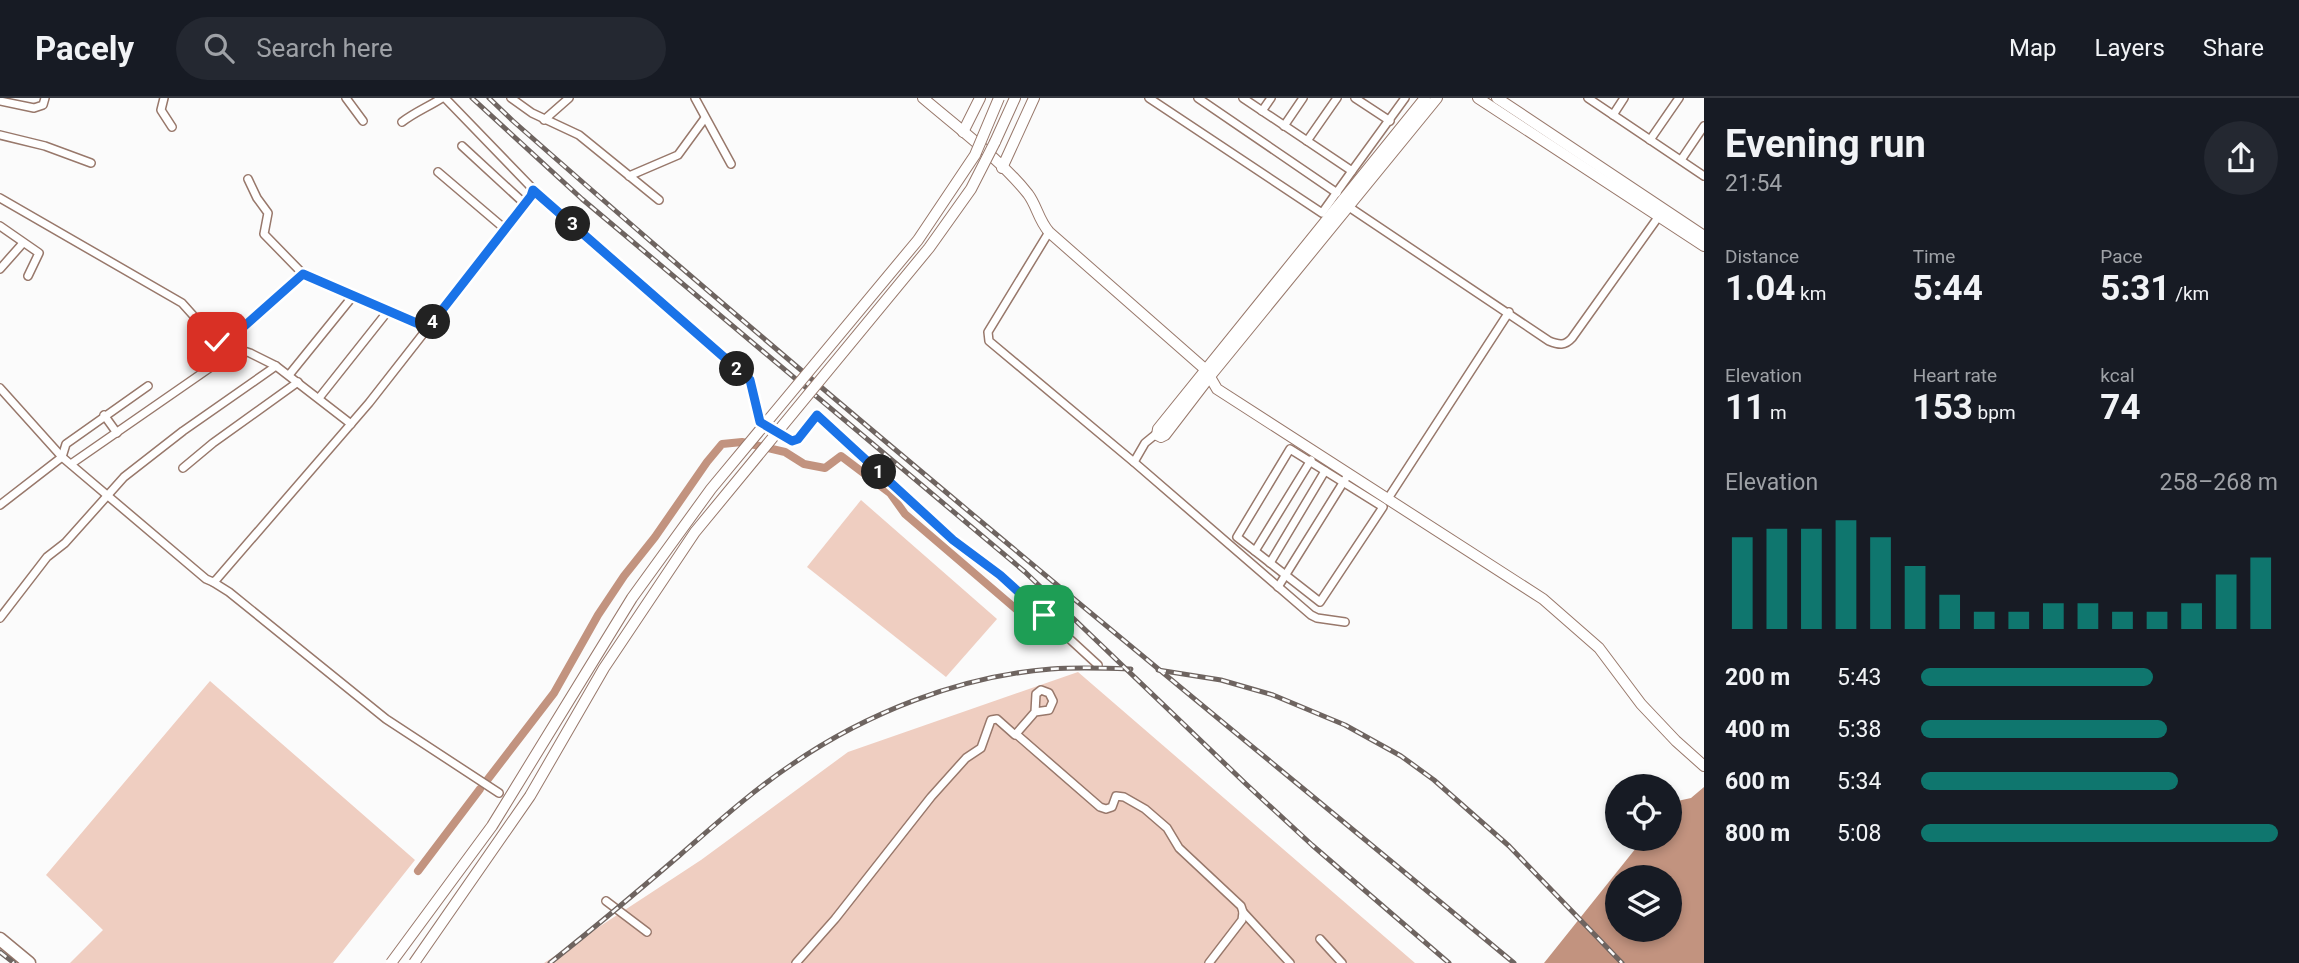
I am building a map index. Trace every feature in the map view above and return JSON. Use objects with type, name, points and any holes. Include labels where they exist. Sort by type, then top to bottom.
[{"type":"highway","points":[[0,939],[29,963]]},
{"type":"street","points":[[0,101],[34,108],[43,104],[45,98]]},
{"type":"street","points":[[164,98],[160,110],[172,127]]},
{"type":"street","points":[[358,98],[349,101],[363,121]]},
{"type":"street","points":[[402,122],[417,110],[443,98],[533,190],[750,380],[760,422],[792,441],[798,439],[817,415],[953,540],[1000,575],[1098,665]]},
{"type":"street","points":[[511,98],[544,120],[579,135],[659,200]]},
{"type":"street","points":[[544,120],[569,98]]},
{"type":"street","points":[[695,98],[731,164]]},
{"type":"street","points":[[923,98],[1028,194],[1039,220],[1049,232],[1208,373],[1214,386],[1223,394],[1313,458],[1489,562],[1566,617],[1599,648],[1641,704],[1704,766]]},
{"type":"street","points":[[963,132],[980,98]]},
{"type":"street","points":[[391,963],[492,826],[632,598],[703,500],[918,240],[975,155],[999,98]]},
{"type":"street","points":[[414,963],[530,796],[604,668],[695,533],[951,219],[971,189],[1015,98]]},
{"type":"street","points":[[1002,168],[1034,98]]},
{"type":"street","points":[[1198,98],[1337,193]]},
{"type":"street","points":[[1243,98],[1352,171]]},
{"type":"street","points":[[1262,111],[1271,98]]},
{"type":"street","points":[[1284,126],[1303,98]]},
{"type":"street","points":[[1307,141],[1337,98]]},
{"type":"street","points":[[1355,98],[1390,121]]},
{"type":"street","points":[[1151,99],[1322,213],[1405,98]]},
{"type":"street","points":[[1134,462],[1145,443],[1156,433],[1161,437],[1165,435],[1208,373],[1425,98]]},
{"type":"street","points":[[1208,373],[1349,207],[1437,98]]},
{"type":"street","points":[[1478,98],[1704,246]]},
{"type":"street","points":[[1497,98],[1511,102],[1704,236]]},
{"type":"street","points":[[1588,98],[1704,176]]},
{"type":"street","points":[[1613,115],[1624,98]]},
{"type":"street","points":[[1650,140],[1679,98]]},
{"type":"street","points":[[629,176],[678,155],[705,118]]},
{"type":"street","points":[[1681,160],[1704,126]]},
{"type":"street","points":[[0,135],[38,144],[91,163]]},
{"type":"street","points":[[462,146],[525,204]]},
{"type":"street","points":[[438,172],[505,229]]},
{"type":"street","points":[[248,179],[268,213],[264,234],[303,274],[428,328]]},
{"type":"street","points":[[213,582],[351,424],[525,204],[533,190]]},
{"type":"street","points":[[0,198],[182,303],[207,332],[223,345],[276,366],[351,424]]},
{"type":"street","points":[[1349,207],[1549,341],[1560,344],[1568,342],[1659,216]]},
{"type":"street","points":[[0,226],[39,254],[28,276]]},
{"type":"street","points":[[1049,232],[988,331],[988,339],[1314,617],[1345,622]]},
{"type":"street","points":[[0,269],[23,243]]},
{"type":"street","points":[[223,345],[303,274]]},
{"type":"street","points":[[289,375],[353,296]]},
{"type":"street","points":[[319,398],[388,311]]},
{"type":"street","points":[[1388,500],[1509,312]]},
{"type":"street","points":[[71,464],[237,349]]},
{"type":"street","points":[[0,618],[47,557],[65,543],[130,472],[276,366]]},
{"type":"street","points":[[183,468],[213,443],[298,383]]},
{"type":"street","points":[[0,505],[62,457],[64,445],[148,386]]},
{"type":"street","points":[[0,388],[62,457],[206,579],[229,592],[386,719],[499,793]]},
{"type":"street","points":[[104,415],[117,433]]},
{"type":"street","points":[[1290,449],[1313,458],[1325,471],[1346,478],[1383,507],[1320,603],[1237,537],[1290,449]]},
{"type":"street","points":[[1248,561],[1256,553],[1313,458]]},
{"type":"street","points":[[1270,564],[1325,471]]},
{"type":"street","points":[[1278,587],[1346,478]]},
{"type":"street","points":[[1016,734],[1035,712]]},
{"type":"street","points":[[796,963],[835,919],[931,797],[966,758],[981,748],[991,720],[997,719],[1100,807],[1112,807],[1116,796],[1124,797],[1145,809],[1167,828],[1179,848],[1241,906],[1243,912],[1290,963]]},
{"type":"street","points":[[606,901],[647,932]]},
{"type":"street","points":[[1209,963],[1242,920],[1243,912]]},
{"type":"street","points":[[1320,939],[1342,963]]},
{"type":"shaded area","points":[[861,500],[997,619],[946,677],[807,567]]},
{"type":"shaded area","points":[[1078,672],[1415,963],[544,963],[701,860],[848,752]]},
{"type":"shaded area","points":[[210,681],[415,860],[333,963],[70,963],[103,930],[46,875]]},
{"type":"shaded area","points":[[1704,787],[1704,963],[1544,963],[1605,887],[1605,942],[1682,942],[1682,865],[1622,865],[1634,851],[1682,851],[1682,800],[1691,798]]},
{"type":"waterway","points":[[488,779],[554,693],[598,615],[624,576],[722,444],[742,442],[785,452],[804,464],[825,468],[841,456],[890,493],[905,514],[1016,609]]},
{"type":"waterway","points":[[418,871],[480,789]]},
{"type":"railway","points":[[472,98],[582,199],[1025,572],[1312,845],[1449,963]]},
{"type":"railway","points":[[489,98],[636,229],[885,441],[1514,963]]},
{"type":"railway","points":[[550,963],[762,786],[850,729],[915,700],[983,680],[1051,669],[1131,669]]},
{"type":"railway","points":[[1158,670],[1221,680],[1273,695],[1345,725],[1401,756],[1434,780],[1509,846],[1622,963]]},
{"type":"railway","points":[[0,952],[14,963]]},
{"type":"route","points":[[217,342],[223,345],[303,274],[428,328],[533,190],[750,380],[760,422],[792,441],[798,439],[817,415],[953,540],[1000,575],[1044,615]]}]
